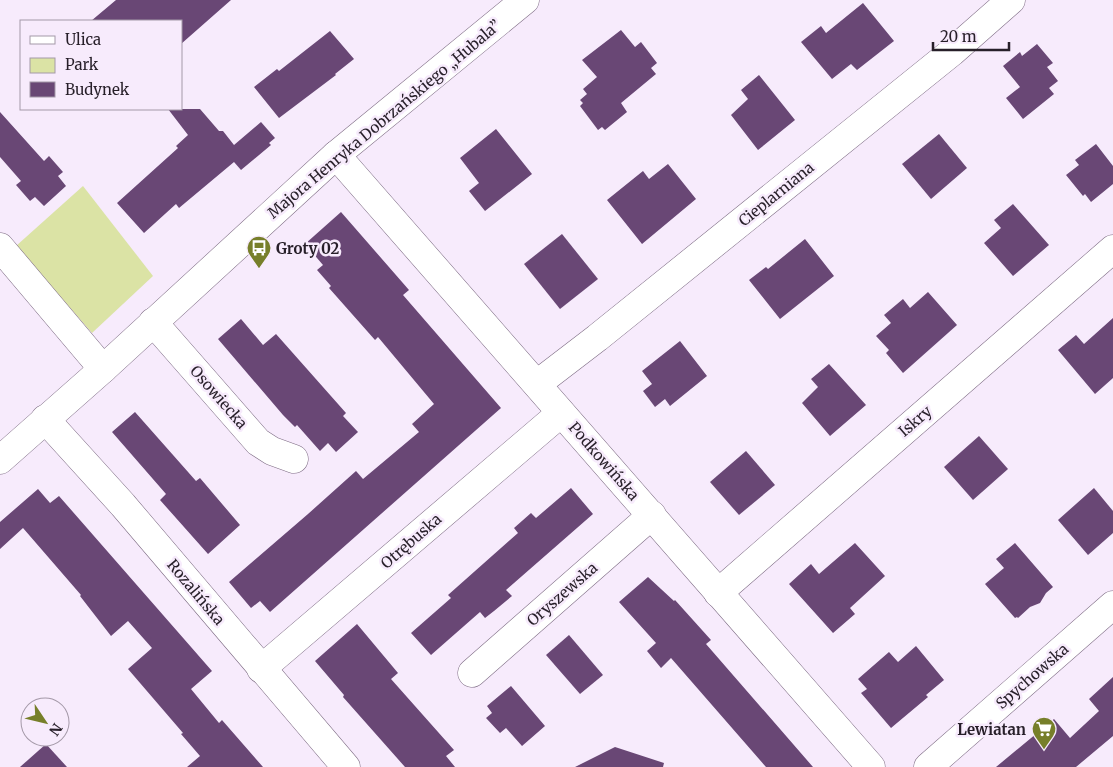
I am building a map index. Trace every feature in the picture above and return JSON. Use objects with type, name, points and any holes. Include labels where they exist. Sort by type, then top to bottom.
[{"type":"street","name":"Majora Henryka Dobrzańskiego „Hubala”","points":[[0,460],[103,369],[336,154],[525,0]]},
{"type":"street","name":"Cieplarniana","points":[[537,384],[597,338],[952,52],[1011,0]]},
{"type":"street","name":"Podkowińska","points":[[336,154],[871,767]]},
{"type":"street","points":[[0,247],[103,369]]},
{"type":"street","name":"Iskry","points":[[718,593],[1113,249]]},
{"type":"street","name":"Osowiecka","points":[[153,322],[258,442],[272,452],[294,459]]},
{"type":"street","name":"Otrębuska","points":[[261,669],[561,412]]},
{"type":"street","name":"Rozalińska","points":[[45,419],[123,505],[340,765]]},
{"type":"street","name":"Oryszewska","points":[[472,674],[652,515]]},
{"type":"street","name":"Spychowska","points":[[928,767],[1113,605]]},
{"type":"green space","points":[[83,186],[153,276],[92,333],[16,246]]},
{"type":"building","points":[[116,0],[231,0],[182,43],[182,20],[92,20]]},
{"type":"building","points":[[863,3],[894,41],[857,70],[851,64],[832,79],[801,42],[821,26],[826,33]]},
{"type":"building","points":[[621,30],[635,47],[641,42],[657,63],[651,68],[656,74],[621,103],[627,112],[605,130],[602,127],[598,130],[580,106],[583,103],[580,100],[587,94],[583,89],[597,77],[582,60]]},
{"type":"building","points":[[330,31],[354,59],[279,118],[254,87],[277,69],[279,71]]},
{"type":"building","points":[[1037,44],[1053,63],[1047,67],[1058,81],[1049,88],[1054,94],[1023,119],[1006,98],[1020,87],[1003,66],[1020,52],[1022,56]]},
{"type":"building","points":[[759,75],[795,120],[758,150],[731,115],[748,99],[741,90]]},
{"type":"building","points":[[200,109],[219,131],[223,131],[234,145],[261,122],[275,138],[269,143],[271,145],[241,170],[234,162],[179,208],[176,204],[144,233],[117,203],[178,148],[176,146],[188,135],[169,110]]},
{"type":"building","points":[[0,112],[44,161],[49,156],[63,172],[58,176],[66,186],[44,206],[35,197],[30,201],[16,185],[21,181],[0,157]]},
{"type":"building","points":[[496,129],[532,174],[485,211],[469,191],[479,183],[460,158]]},
{"type":"building","points":[[939,134],[967,168],[931,199],[902,164]]},
{"type":"building","points":[[1096,144],[1113,166],[1113,184],[1091,202],[1085,194],[1083,196],[1066,175],[1079,165],[1075,160]]},
{"type":"building","points":[[668,164],[696,199],[642,244],[607,200],[643,171],[649,179]]},
{"type":"building","points":[[1013,204],[1049,245],[1013,276],[984,243],[1001,228],[994,220]]},
{"type":"building","points":[[341,212],[409,290],[403,295],[501,408],[270,612],[260,601],[251,608],[229,582],[356,471],[363,479],[419,432],[412,424],[434,404],[378,337],[375,340],[329,288],[331,286],[317,270],[323,265],[305,244]]},
{"type":"building","points":[[562,234],[598,279],[560,309],[524,264]]},
{"type":"building","points":[[805,239],[834,276],[780,319],[749,280],[766,267],[768,269]]},
{"type":"building","points":[[928,292],[957,325],[903,373],[886,353],[889,350],[876,336],[891,323],[884,315],[903,299],[910,308]]},
{"type":"building","points":[[1113,318],[1113,378],[1095,394],[1058,350],[1076,335],[1084,344]]},
{"type":"building","points":[[241,319],[263,345],[276,334],[346,413],[343,416],[358,432],[336,452],[328,443],[320,451],[297,425],[295,427],[283,415],[218,339]]},
{"type":"building","points":[[680,341],[707,376],[670,406],[665,399],[655,407],[643,391],[652,384],[642,371]]},
{"type":"building","points":[[829,364],[866,405],[830,436],[802,403],[818,387],[811,379]]},
{"type":"building","points":[[135,412],[196,481],[200,478],[240,525],[208,554],[160,500],[166,494],[112,432]]},
{"type":"building","points":[[979,436],[1008,469],[973,500],[944,467]]},
{"type":"building","points":[[746,451],[775,485],[739,515],[710,482]]},
{"type":"building","points":[[571,488],[593,514],[506,590],[512,596],[485,618],[480,612],[431,655],[411,633],[451,598],[448,595],[518,533],[514,528],[531,513],[536,518]]},
{"type":"building","points":[[1094,488],[1113,511],[1113,533],[1088,555],[1058,520]]},
{"type":"building","points":[[38,489],[50,503],[59,496],[212,671],[191,689],[219,723],[222,720],[263,767],[187,767],[200,756],[181,734],[183,733],[128,669],[152,648],[128,621],[111,636],[81,595],[23,528],[0,549],[0,522]]},
{"type":"building","points":[[855,543],[885,576],[850,608],[855,614],[833,633],[789,584],[811,564],[819,574]]},
{"type":"building","points":[[1015,543],[1053,587],[1046,593],[1040,603],[1030,607],[1018,618],[1015,618],[985,584],[1004,568],[996,559]]},
{"type":"building","points":[[648,577],[675,600],[711,640],[706,644],[813,767],[766,767],[671,658],[661,668],[647,651],[656,643],[619,602]]},
{"type":"building","points":[[357,624],[398,673],[391,679],[454,750],[446,756],[455,767],[405,767],[343,697],[344,695],[315,661]]},
{"type":"building","points":[[569,635],[603,675],[580,694],[546,655]]},
{"type":"building","points":[[916,646],[944,680],[926,695],[928,697],[891,728],[861,693],[867,689],[858,679],[889,652],[898,662]]},
{"type":"building","points":[[1113,677],[1113,736],[1076,767],[996,767],[1054,719],[1070,738],[1099,711],[1089,699]]},
{"type":"building","points":[[511,686],[545,726],[522,746],[506,728],[500,733],[486,718],[492,713],[487,706]]},
{"type":"building","points":[[43,747],[49,747],[67,767],[20,767]]},
{"type":"building","points":[[615,747],[664,763],[663,767],[575,767]]},
{"type":"place","name":"Groty 02","points":[[259,269]]},
{"type":"place","name":"Lewiatan","points":[[1044,750]]}]
